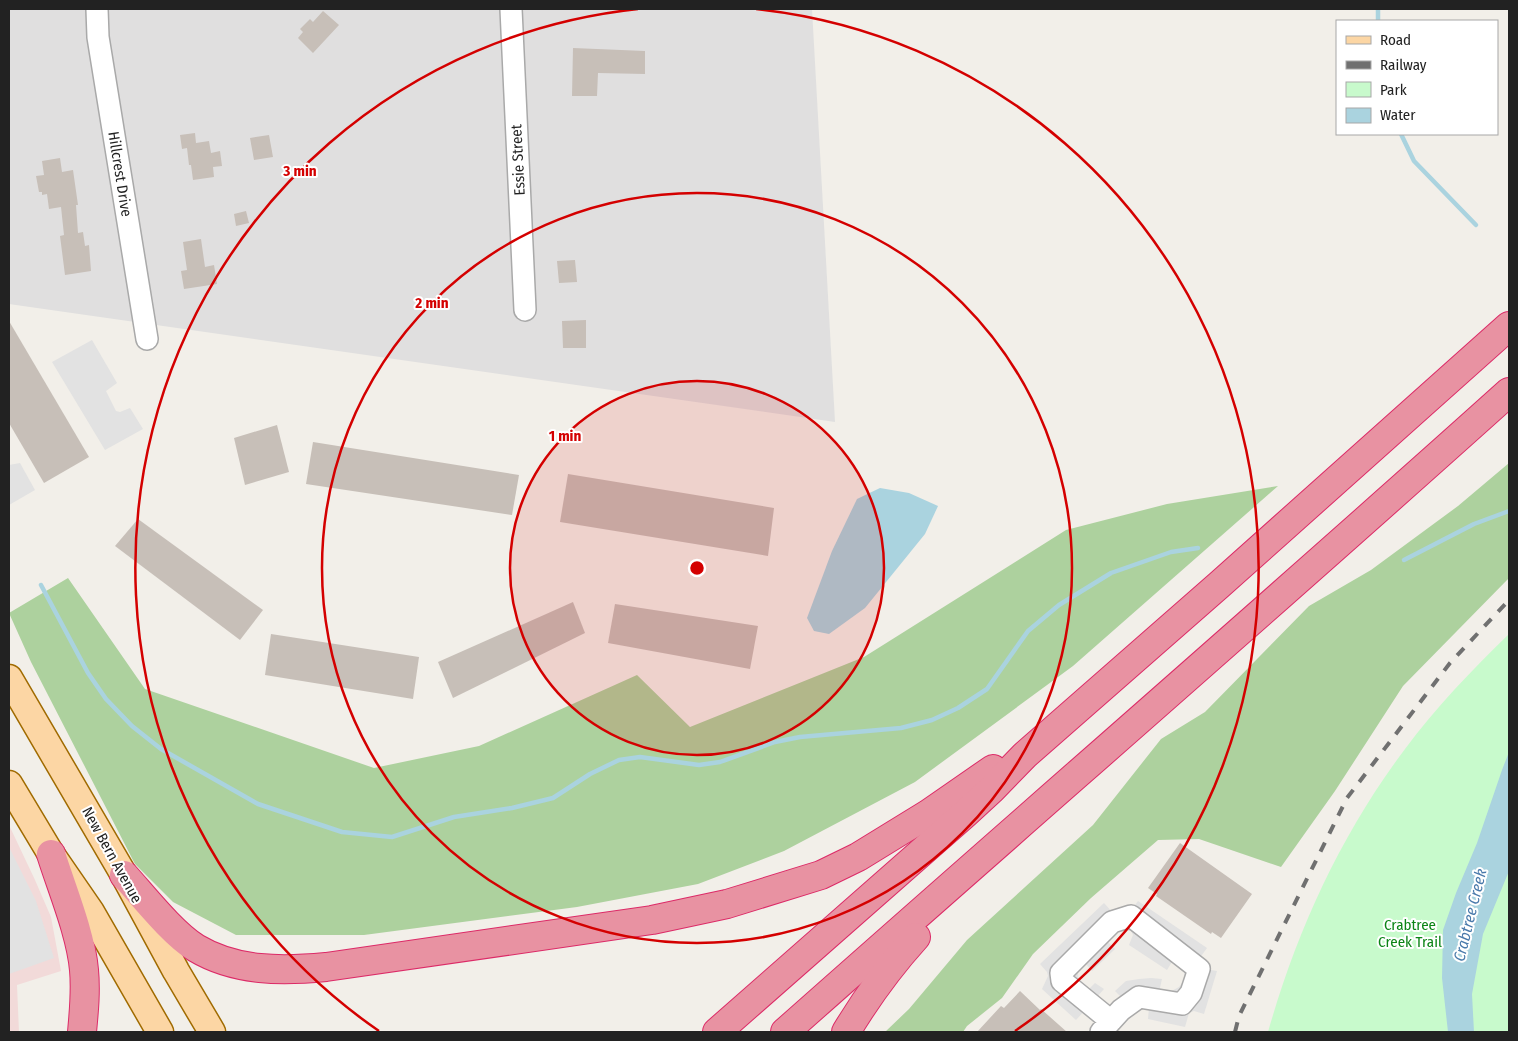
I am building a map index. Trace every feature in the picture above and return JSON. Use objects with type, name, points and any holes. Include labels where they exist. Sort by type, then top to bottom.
[{"type":"highway","points":[[717,1032],[960,818],[1025,755],[1509,326]]},
{"type":"highway","points":[[785,1032],[1509,392]]},
{"type":"highway","points":[[124,875],[160,915],[195,948],[241,965],[266,969],[294,970],[326,967],[652,920],[727,904],[820,875],[858,857],[928,814],[1068,717]]},
{"type":"highway","points":[[846,1032],[872,990],[894,960],[1036,811]]},
{"type":"highway","points":[[51,854],[78,938],[84,968],[85,1004],[82,1032]]},
{"type":"main road","name":"New Bern Avenue","points":[[9,678],[124,875],[176,971],[212,1032]]},
{"type":"main road","points":[[9,784],[51,854],[91,912],[160,1032]]},
{"type":"street","name":"Hillcrest Drive","points":[[97,9],[98,37],[147,339]]},
{"type":"street","name":"Essie Street","points":[[512,9],[525,310]]},
{"type":"street","points":[[1131,916],[1199,969],[1190,993],[1182,1004],[1138,997],[1121,1010],[1106,1027],[1062,981],[1060,973],[1112,922],[1131,916]]},
{"type":"shaded area","points":[[9,9],[812,9],[835,422],[9,304]]},
{"type":"shaded area","points":[[92,340],[117,383],[106,391],[116,411],[120,412],[130,408],[143,429],[105,450],[52,362]]},
{"type":"shaded area","points":[[20,463],[35,490],[9,505],[9,465]]},
{"type":"shaded area","points":[[9,825],[51,917],[61,971],[17,985],[19,1032],[9,1032]]},
{"type":"shaded area","points":[[9,847],[36,901],[54,958],[9,974]]},
{"type":"shaded area","points":[[1138,901],[1207,948],[1199,959],[1205,969],[1217,971],[1204,1014],[1194,1011],[1189,1013],[1185,1027],[1148,1019],[1149,1008],[1139,1009],[1136,1012],[1115,991],[1126,981],[1151,978],[1162,979],[1159,992],[1168,993],[1179,987],[1185,980],[1184,972],[1180,965],[1173,960],[1167,970],[1129,945],[1133,935],[1131,931],[1118,931],[1110,937],[1108,942],[1115,949],[1092,971],[1085,963],[1082,965],[1078,973],[1079,984],[1087,991],[1095,983],[1104,989],[1076,1020],[1042,989],[1048,976],[1040,964],[1104,903],[1113,913],[1130,912]]},
{"type":"green space","points":[[1509,463],[1509,578],[1403,686],[1335,791],[1281,867],[1199,839],[1158,840],[1091,898],[1033,954],[1002,998],[967,1026],[963,1032],[885,1032],[909,1009],[967,940],[1093,825],[1161,739],[1205,712],[1309,606],[1371,570],[1458,506]]},
{"type":"green space","points":[[1278,486],[1073,666],[915,782],[784,851],[698,884],[577,907],[364,935],[236,935],[173,902],[135,864],[31,662],[9,613],[68,578],[145,689],[374,768],[479,746],[637,675],[690,727],[864,657],[1066,530],[1167,504]]},
{"type":"green space","name":"Crabtree Creek Trail","points":[[1509,634],[1509,1032],[1268,1032],[1307,920],[1341,849],[1361,815],[1382,781],[1429,718]]},
{"type":"water","points":[[880,488],[909,493],[938,506],[925,534],[865,608],[829,634],[814,631],[807,618],[832,551],[857,499]]},
{"type":"water","name":"Crabtree Creek","points":[[1509,752],[1509,871],[1483,934],[1472,994],[1474,1032],[1448,1032],[1442,978],[1443,930],[1477,843]]},
{"type":"building","points":[[323,11],[339,25],[313,53],[298,38],[303,32],[300,29],[310,19],[313,22]]},
{"type":"building","points":[[573,48],[645,51],[645,74],[598,73],[597,96],[572,96]]},
{"type":"building","points":[[195,133],[196,143],[209,141],[211,153],[220,151],[222,166],[213,167],[214,177],[193,180],[187,148],[182,149],[180,135]]},
{"type":"building","points":[[269,135],[273,157],[254,160],[250,138]]},
{"type":"building","points":[[60,158],[62,172],[73,170],[78,205],[76,205],[78,233],[83,232],[85,246],[89,245],[91,271],[65,275],[60,236],[64,235],[61,207],[49,209],[47,194],[42,195],[42,192],[39,192],[36,176],[44,175],[42,161]]},
{"type":"building","points":[[246,211],[249,223],[236,226],[234,214]]},
{"type":"building","points":[[201,239],[205,267],[214,265],[217,284],[184,289],[181,271],[187,270],[183,242]]},
{"type":"building","points":[[575,260],[577,282],[559,283],[557,261]]},
{"type":"building","points":[[586,320],[586,348],[563,348],[562,321]]},
{"type":"building","points":[[9,321],[89,457],[44,483],[9,423]]},
{"type":"building","points":[[277,425],[289,472],[245,485],[234,438]]},
{"type":"building","points":[[313,442],[519,475],[512,515],[306,484]]},
{"type":"building","points":[[568,474],[774,508],[768,556],[560,522]]},
{"type":"building","points":[[138,519],[263,610],[240,640],[115,546]]},
{"type":"building","points":[[573,602],[585,633],[453,698],[438,662]]},
{"type":"building","points":[[615,604],[758,626],[750,669],[608,643]]},
{"type":"building","points":[[271,634],[419,657],[413,699],[265,675]]},
{"type":"building","points":[[1180,843],[1252,894],[1221,938],[1212,932],[1211,934],[1156,896],[1157,894],[1148,888]]},
{"type":"building","points":[[1020,991],[1067,1032],[977,1032],[1001,1006],[1004,1008]]},
{"type":"waterway","points":[[1378,9],[1378,20]]},
{"type":"waterway","points":[[1401,135],[1414,161],[1476,225]]},
{"type":"waterway","points":[[1404,560],[1474,524],[1509,511]]},
{"type":"waterway","points":[[41,585],[88,673],[106,699],[132,726],[161,749],[258,804],[342,832],[392,837],[454,817],[512,808],[553,798],[590,774],[619,760],[640,757],[699,765],[720,762],[775,742],[800,737],[901,728],[932,720],[958,708],[987,689],[1028,631],[1059,605],[1111,573],[1171,552],[1198,548]]},
{"type":"railway","points":[[1235,1032],[1239,1016],[1347,798],[1450,663],[1509,600]]}]
